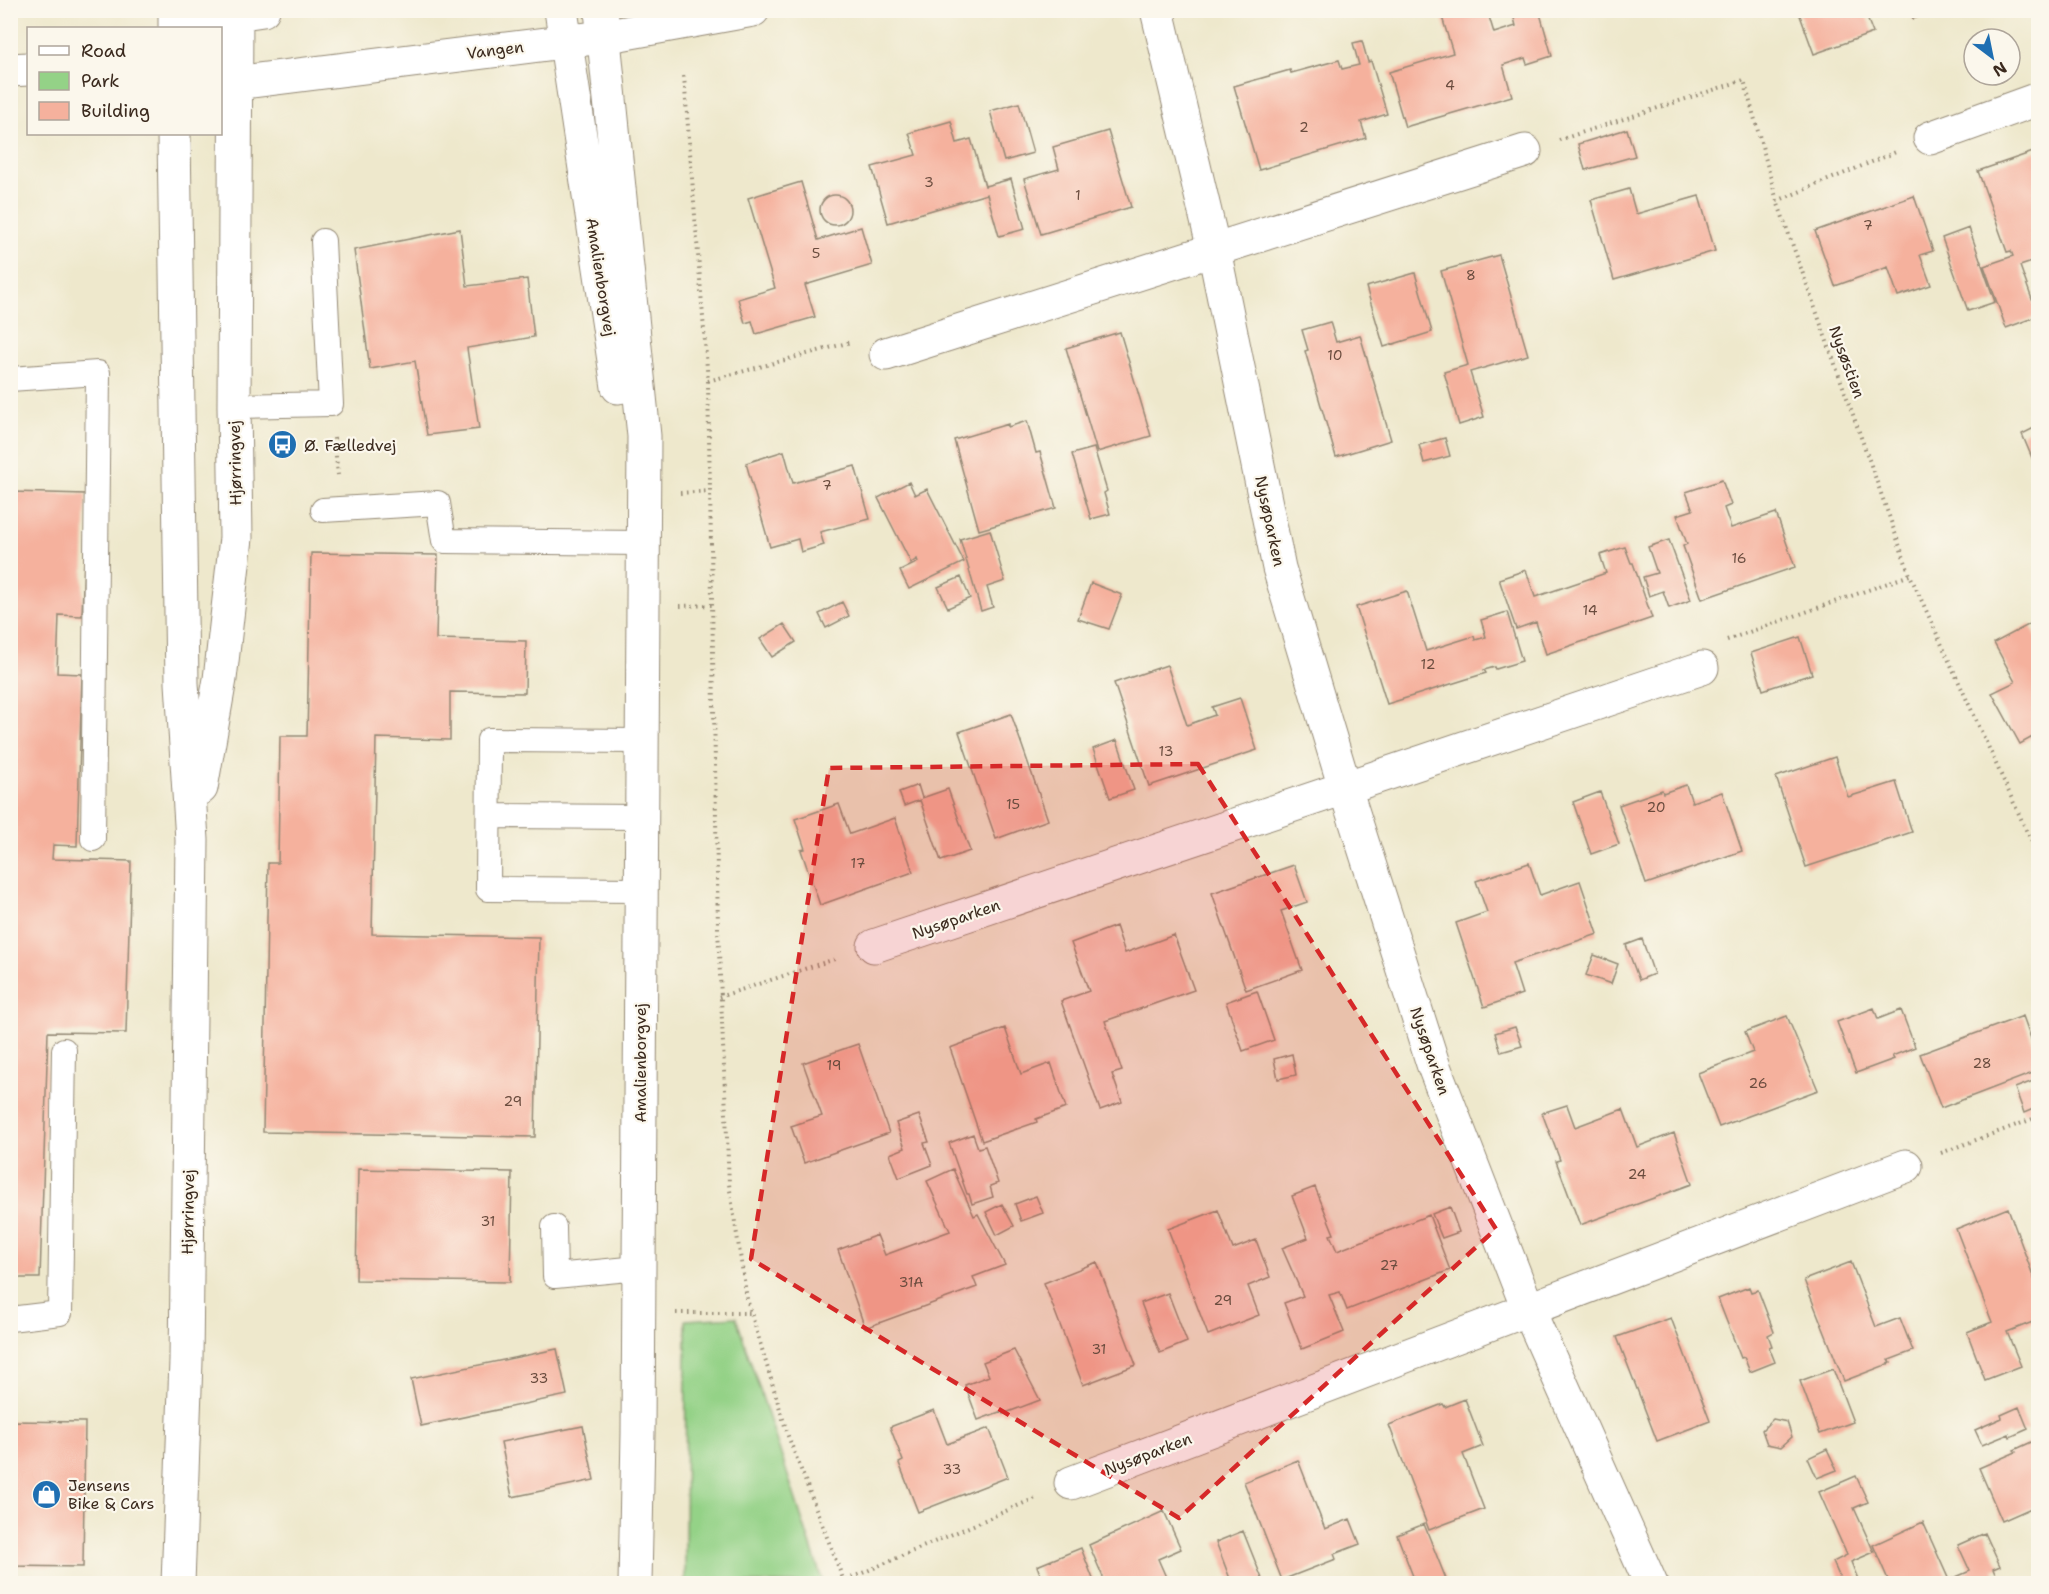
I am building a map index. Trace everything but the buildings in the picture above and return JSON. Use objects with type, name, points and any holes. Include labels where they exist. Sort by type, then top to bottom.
[{"type":"street","points":[[175,10],[175,27]]},
{"type":"street","name":"Vangen","points":[[228,82],[562,26],[753,10]]},
{"type":"street","name":"Nysøparken","points":[[1157,10],[1214,250],[1279,568],[1345,788],[1433,1064],[1528,1309],[1651,1584]]},
{"type":"street","name":"Hjørringvej","points":[[199,27],[245,12]]},
{"type":"street","name":"Hjørringvej","points":[[192,840],[220,679],[236,538],[228,82],[245,12]]},
{"type":"street","name":"Amalienborgvej","points":[[602,24],[644,436],[639,1312],[635,1584]]},
{"type":"street","name":"Amalienborgvej","points":[[562,26],[642,543]]},
{"type":"street","points":[[10,70],[27,69]]},
{"type":"street","points":[[1930,138],[2038,99]]},
{"type":"street","name":"Hjørringvej","points":[[174,135],[182,683],[192,840],[186,1360],[178,1584]]},
{"type":"street","points":[[886,354],[1525,151]]},
{"type":"street","name":"Nysøparken","points":[[874,946],[1702,668]]},
{"type":"street","name":"Nysøparken","points":[[1071,1483],[1906,1166]]},
{"type":"lane","points":[[234,406],[331,404],[323,241]]},
{"type":"lane","points":[[10,379],[98,373],[93,839]]},
{"type":"lane","points":[[331,509],[438,503],[444,541],[642,543]]},
{"type":"lane","points":[[640,890],[488,889],[489,740],[641,741]]},
{"type":"lane","points":[[489,816],[641,817]]},
{"type":"lane","points":[[10,1319],[60,1313],[64,1050]]},
{"type":"lane","points":[[554,1227],[555,1276],[639,1268]]},
{"type":"path","points":[[684,76],[708,381],[719,997],[729,1184],[747,1299],[788,1436],[843,1583],[1071,1483]]},
{"type":"path","name":"Nysøstien","points":[[1525,151],[1744,80],[1777,201],[1910,575],[2038,856]]},
{"type":"path","points":[[1777,201],[1930,138]]},
{"type":"path","points":[[708,381],[864,339],[886,354]]},
{"type":"path","points":[[331,404],[331,509]]},
{"type":"path","points":[[1702,668],[1713,645],[1910,575]]},
{"type":"path","points":[[2031,843],[2038,839]]},
{"type":"path","points":[[719,997],[874,946]]},
{"type":"path","points":[[1906,1166],[2038,1117]]},
{"type":"path","points":[[639,1312],[751,1313]]},
{"type":"highlighted area","points":[[1198,764],[1496,1229],[1179,1518],[751,1259],[829,768]]},
{"type":"green space","points":[[736,1317],[823,1583],[685,1583],[686,1320]]},
{"type":"place","name":"Ø. Fælledvej","points":[[283,445]]},
{"type":"place","name":"Jensens Bike & Cars","points":[[47,1494]]}]
